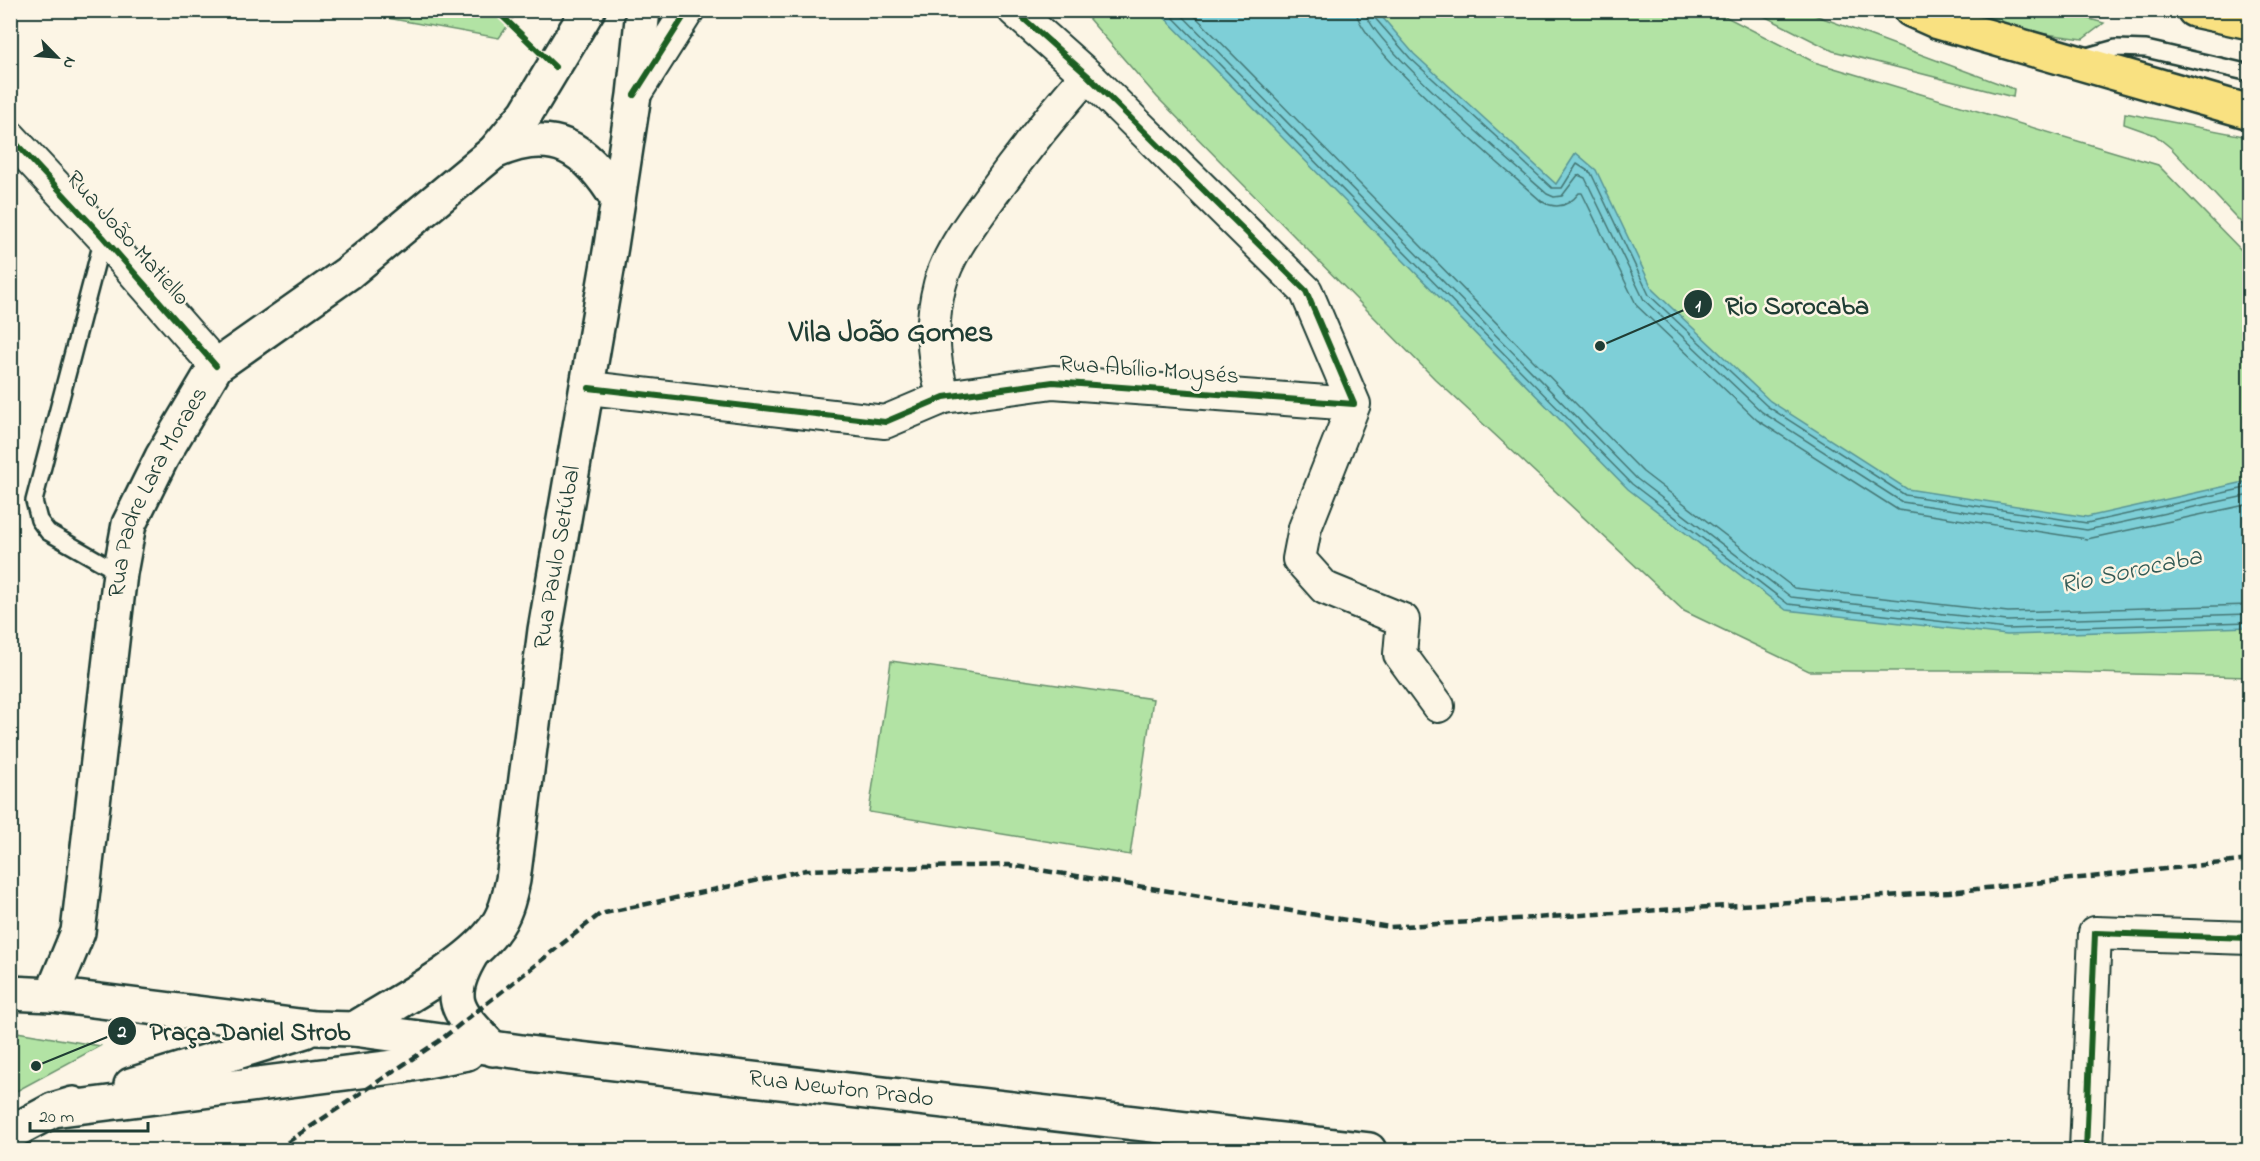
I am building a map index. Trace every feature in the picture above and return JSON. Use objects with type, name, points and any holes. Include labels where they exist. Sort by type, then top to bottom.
[{"type":"highway","points":[[1911,10],[1938,22],[2250,112]]},
{"type":"highway","points":[[2194,10],[2250,22]]},
{"type":"main road","name":"Rua Padre Lara Moraes","points":[[52,995],[78,932],[120,573],[129,524],[162,457],[216,366],[348,273],[494,152],[526,112],[588,10]]},
{"type":"main road","name":"Rua Paulo Setúbal","points":[[354,1029],[471,955],[493,931],[507,908],[513,880],[545,630],[589,388],[634,95],[643,10]]},
{"type":"main road","points":[[494,152],[518,142],[561,144],[576,151],[593,164],[618,200]]},
{"type":"main road","points":[[471,955],[457,978],[456,1001],[466,1019],[493,1048]]},
{"type":"main road","points":[[10,993],[52,995],[315,1028]]},
{"type":"main road","points":[[10,1133],[53,1110],[315,1028]]},
{"type":"main road","name":"Rua Newton Prado","points":[[315,1028],[354,1029],[493,1048],[1369,1150]]},
{"type":"main road","points":[[53,1110],[401,1066],[493,1048]]},
{"type":"street","points":[[634,95],[688,10]]},
{"type":"street","points":[[1014,10],[1087,75],[1306,291],[1354,404],[1305,528],[1299,558],[1325,588],[1403,620],[1400,654],[1438,706]]},
{"type":"street","points":[[944,397],[936,372],[933,326],[940,282],[964,233],[1028,142],[1087,75]]},
{"type":"street","name":"Rua João Matiello","points":[[10,137],[104,237],[216,366]]},
{"type":"street","name":"Rua Abílio Moysés","points":[[589,388],[885,422],[944,397],[1053,382],[1354,404]]},
{"type":"street","points":[[2086,1150],[2095,933],[2250,938]]},
{"type":"lane","points":[[2069,61],[2116,48],[2146,49],[2250,74]]},
{"type":"lane","points":[[104,237],[34,501],[39,520],[48,532],[120,573]]},
{"type":"green space","points":[[348,11],[518,11],[499,38]]},
{"type":"green space","points":[[1082,11],[1715,11],[1814,62],[2158,165],[2249,258],[2249,677],[2020,671],[1809,671],[1684,611],[1435,379],[1157,97]]},
{"type":"green space","points":[[1754,11],[1804,11],[2014,89],[2013,97],[1833,51]]},
{"type":"green space","points":[[1959,11],[2061,11],[2104,23],[2083,39],[2007,29]]},
{"type":"green space","points":[[2125,113],[2249,137],[2249,231],[2171,148],[2155,135],[2124,124]]},
{"type":"green space","points":[[891,661],[1153,699],[1130,855],[869,812]]},
{"type":"green space","points":[[11,1031],[100,1046],[11,1094]]},
{"type":"green space","points":[[235,1143],[220,1150],[174,1150]]},
{"type":"water","name":"Rio Sorocaba","points":[[1158,11],[1377,11],[1414,54],[1556,184],[1576,153],[1596,170],[1653,290],[1770,401],[1907,489],[2087,517],[2249,481],[2249,627],[2007,635],[1786,610],[1628,489]]},
{"type":"railway","points":[[276,1150],[439,1041],[600,914],[806,870],[1009,865],[1390,927],[1949,892],[2250,860]]},
{"type":"cycle path","points":[[496,10],[555,67]]},
{"type":"cycle path","points":[[634,95],[688,10]]},
{"type":"cycle path","points":[[589,388],[885,422],[944,397],[1053,382],[1354,404],[1306,291],[1087,75],[1014,10]]},
{"type":"cycle path","points":[[10,137],[103,237],[216,366]]},
{"type":"cycle path","points":[[2086,1150],[2095,933],[2250,938]]},
{"type":"place","name":"Rio Sorocaba","points":[[1600,346]]},
{"type":"place","name":"Praça Daniel Strob","points":[[36,1066]]},
{"type":"district","name":"Vila João Gomes","points":[[891,334]]}]
